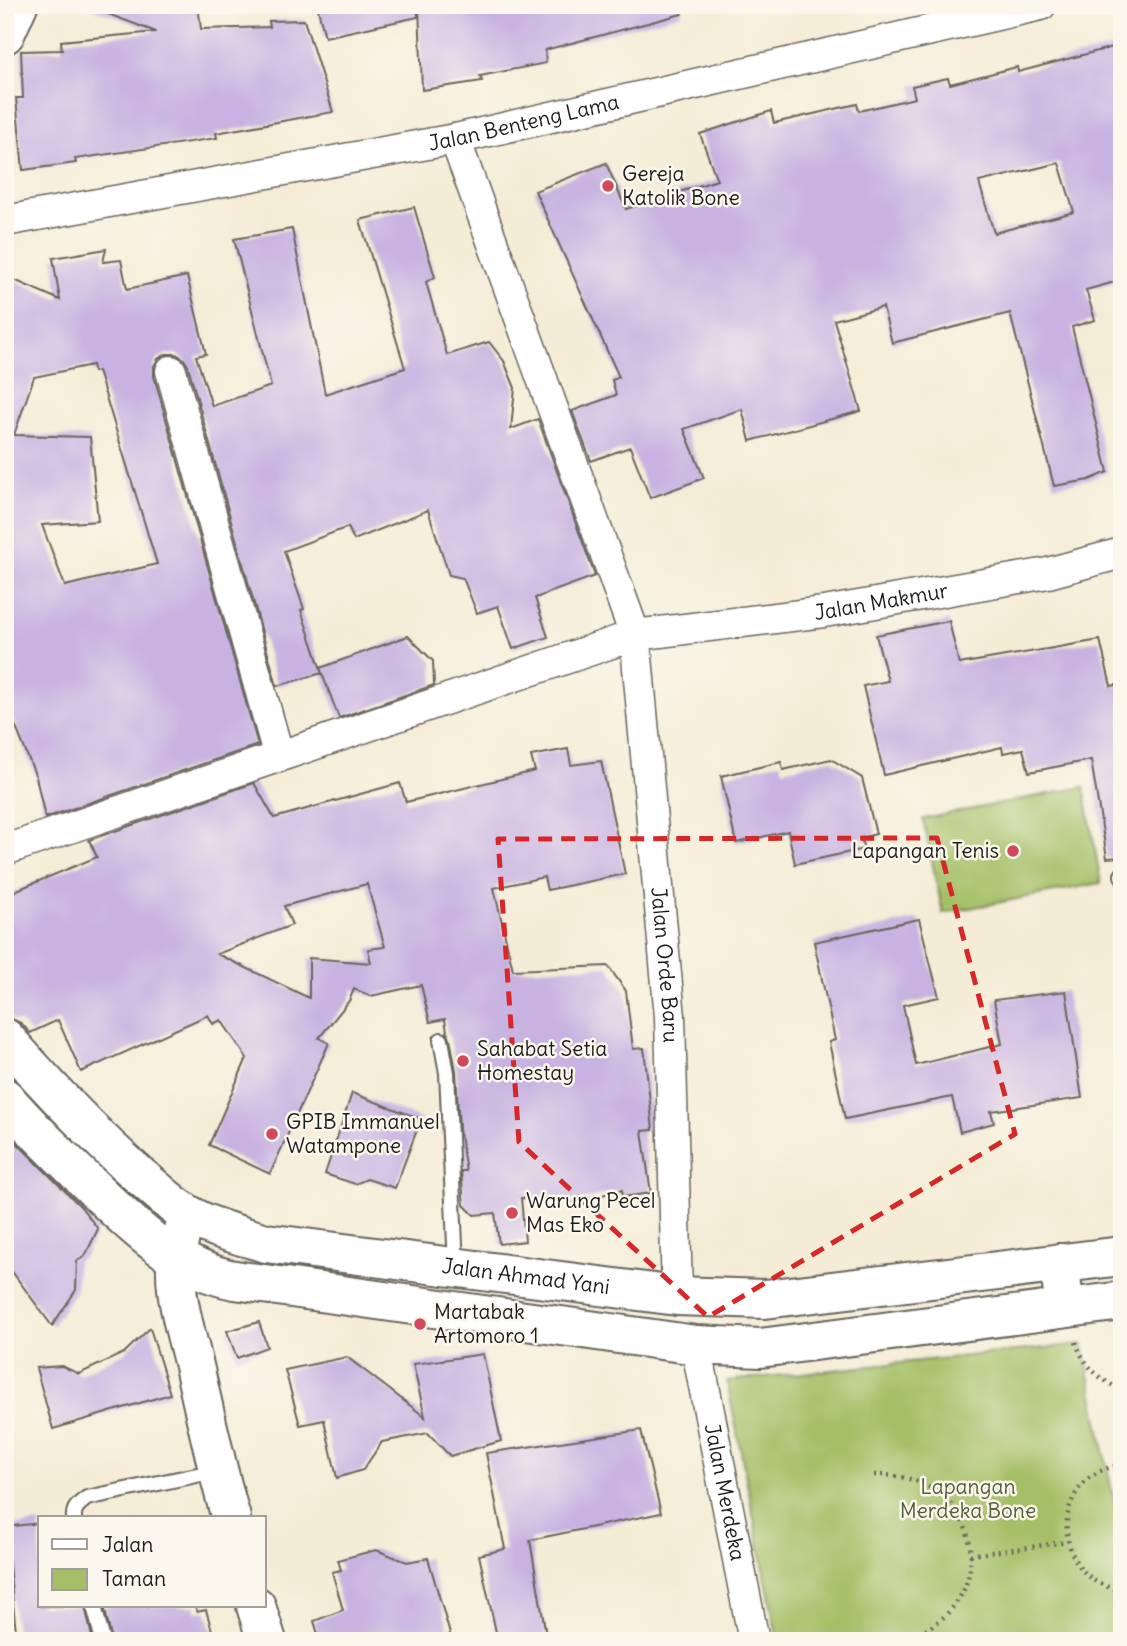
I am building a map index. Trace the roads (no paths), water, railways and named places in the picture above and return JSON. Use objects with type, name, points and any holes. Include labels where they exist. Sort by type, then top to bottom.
[{"type":"main road","points":[[5,34],[18,5]]},
{"type":"main road","name":"Jalan Ahmad Yani","points":[[5,1038],[55,1095],[114,1154],[186,1213],[227,1231],[266,1243],[677,1296],[765,1299],[1122,1256]]},
{"type":"main road","name":"Jalan Ahmad Yani","points":[[5,1098],[26,1123],[157,1245],[174,1257],[216,1277],[696,1345],[760,1348],[1122,1301]]},
{"type":"main road","points":[[186,1213],[174,1257],[178,1306],[217,1471],[230,1516]]},
{"type":"main road","points":[[189,1347],[216,1277],[227,1231]]},
{"type":"main road","points":[[1059,1263],[1067,1308]]},
{"type":"main road","points":[[257,1608],[267,1641]]},
{"type":"street","name":"Jalan Benteng Lama","points":[[5,221],[455,139],[1041,5]]},
{"type":"street","name":"Jalan Orde Baru","points":[[455,139],[635,635],[670,1017],[677,1296]]},
{"type":"street","points":[[171,371],[279,757]]},
{"type":"street","name":"Jalan Makmur","points":[[5,850],[635,635],[824,612],[1048,573],[1122,553]]},
{"type":"street","name":"Jalan Merdeka","points":[[696,1345],[754,1641]]},
{"type":"lane","points":[[442,1040],[447,1073],[456,1267]]},
{"type":"lane","points":[[74,1516],[78,1504],[87,1498],[217,1471]]},
{"type":"lane","points":[[95,1608],[103,1641]]},
{"type":"place","name":"Gereja Katolik Bone","points":[[608,186]]},
{"type":"place","name":"Lapangan Tenis","points":[[1013,851]]},
{"type":"place","name":"Sahabat Setia Homestay","points":[[463,1061]]},
{"type":"place","name":"GPIB Immanuel Watampone","points":[[272,1134]]},
{"type":"place","name":"Warung Pecel Mas Eko","points":[[512,1213]]},
{"type":"place","name":"Martabak Artomoro 1","points":[[420,1324]]},
{"type":"park label","name":"Lapangan Merdeka Bone","points":[[968,1499]]}]
